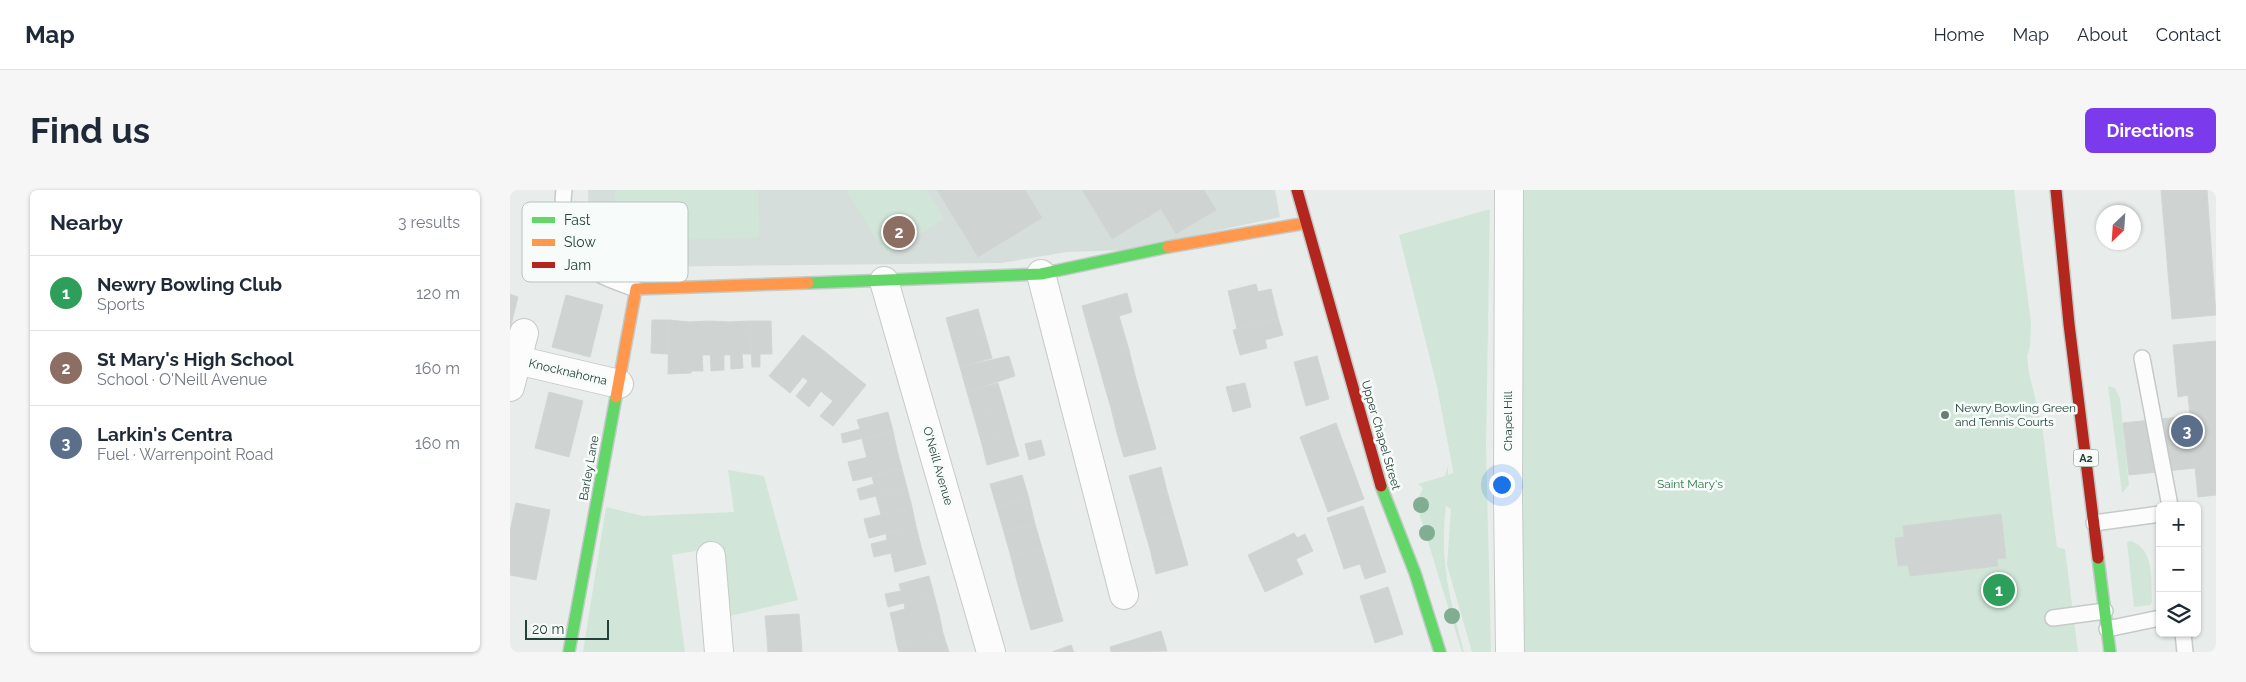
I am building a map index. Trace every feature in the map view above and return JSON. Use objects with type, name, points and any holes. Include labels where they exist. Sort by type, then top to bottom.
[{"type":"main road","name":"Upper Chapel Street","points":[[1298,190],[1385,499],[1415,573],[1440,652]]},
{"type":"main road","name":"A2","points":[[2056,190],[2063,263],[2110,652]]},
{"type":"main road","points":[[636,289],[1041,274],[1227,236],[1306,223]]},
{"type":"main road","name":"Barley Lane","points":[[569,652],[636,289]]},
{"type":"street","name":"Chapel Hill","points":[[1509,190],[1508,498],[1510,652]]},
{"type":"street","points":[[1041,274],[1124,595]]},
{"type":"street","name":"O'Neill Avenue","points":[[884,281],[991,652]]},
{"type":"street","points":[[510,388],[524,333]]},
{"type":"street","name":"Knocknahorna","points":[[517,360],[619,384]]},
{"type":"street","points":[[711,556],[719,652]]},
{"type":"lane","points":[[620,282],[636,289]]},
{"type":"lane","points":[[2142,358],[2169,502]]},
{"type":"lane","points":[[2094,524],[2156,515]]},
{"type":"lane","points":[[2052,618],[2105,611]]},
{"type":"lane","points":[[2107,629],[2156,619]]},
{"type":"lane","points":[[2183,637],[2185,652]]},
{"type":"shaded area","points":[[588,190],[1275,190],[1280,217],[1128,250],[1067,252],[1001,263],[688,266],[688,202],[588,202]]},
{"type":"green space","points":[[615,190],[758,190],[759,237],[688,240],[688,202],[615,202]]},
{"type":"green space","points":[[846,190],[926,190],[944,219],[887,255]]},
{"type":"green space","name":"Saint Mary's","points":[[1524,190],[2014,190],[2031,323],[2030,347],[2027,356],[2029,373],[2042,425],[2057,547],[2065,549],[2078,652],[1522,652]]},
{"type":"green space","points":[[1490,209],[1486,447],[1491,652],[1472,652],[1447,565],[1451,509],[1446,506],[1444,526],[1445,562],[1450,597],[1464,652],[1462,652],[1416,503],[1423,488],[1418,484],[1445,476],[1448,466],[1448,475],[1453,473],[1453,470],[1437,387],[1399,235]]},
{"type":"green space","points":[[2108,386],[2115,388],[2120,398],[2129,485],[2122,493]]},
{"type":"green space","points":[[728,470],[764,476],[798,600],[726,617],[714,548],[672,555],[685,652],[583,652],[606,507],[643,516],[734,512]]},
{"type":"green space","points":[[2131,541],[2139,545],[2148,558],[2151,575],[2151,605],[2134,607],[2127,542]]},
{"type":"building","points":[[937,190],[1025,190],[1042,218],[978,257]]},
{"type":"building","points":[[1082,190],[1204,190],[1216,210],[1176,234],[1161,209],[1112,239]]},
{"type":"building","points":[[2161,190],[2207,190],[2216,315],[2172,319]]},
{"type":"building","points":[[1256,284],[1258,292],[1271,289],[1278,318],[1237,329],[1228,291]]},
{"type":"building","points":[[1127,293],[1132,312],[1119,316],[1122,326],[1090,335],[1082,306]]},
{"type":"building","points":[[510,294],[518,297],[510,329]]},
{"type":"building","points":[[566,295],[603,305],[590,357],[552,347]]},
{"type":"building","points":[[978,309],[985,334],[953,343],[946,318]]},
{"type":"building","points":[[1278,318],[1283,335],[1265,340],[1267,348],[1240,355],[1233,330]]},
{"type":"building","points":[[652,320],[669,320],[668,354],[651,353]]},
{"type":"building","points":[[669,320],[689,322],[691,373],[668,374]]},
{"type":"building","points":[[709,321],[711,355],[702,355],[703,371],[691,371],[689,322]]},
{"type":"building","points":[[709,321],[730,322],[731,355],[724,355],[724,370],[711,371]]},
{"type":"building","points":[[750,321],[751,354],[742,354],[743,368],[731,369],[730,322]]},
{"type":"building","points":[[750,321],[771,321],[772,354],[760,354],[760,367],[752,367]]},
{"type":"building","points":[[1122,326],[1129,350],[1097,359],[1090,335]]},
{"type":"building","points":[[985,334],[992,358],[960,367],[953,343]]},
{"type":"building","points":[[803,335],[824,351],[790,393],[769,376]]},
{"type":"building","points":[[2216,341],[2216,495],[2198,497],[2188,395],[2178,397],[2173,345]]},
{"type":"building","points":[[1129,350],[1135,375],[1104,384],[1097,359]]},
{"type":"building","points":[[824,351],[845,368],[824,394],[821,391],[809,407],[796,396],[808,381],[803,377]]},
{"type":"building","points":[[1009,356],[1015,376],[967,392],[960,367]]},
{"type":"building","points":[[1317,356],[1329,399],[1306,406],[1294,362]]},
{"type":"building","points":[[845,368],[866,385],[833,426],[820,416],[833,401],[824,394]]},
{"type":"building","points":[[1135,375],[1142,400],[1111,408],[1104,384]]},
{"type":"building","points":[[998,383],[1005,407],[974,416],[967,392]]},
{"type":"building","points":[[1245,383],[1251,407],[1233,412],[1226,387]]},
{"type":"building","points":[[549,392],[583,401],[569,457],[535,448]]},
{"type":"building","points":[[1142,400],[1149,424],[1117,433],[1111,408]]},
{"type":"building","points":[[1005,407],[1012,432],[981,441],[974,416]]},
{"type":"building","points":[[888,412],[893,431],[843,443],[841,434],[860,429],[857,420]]},
{"type":"building","points":[[2190,416],[2195,468],[2129,475],[2123,423]]},
{"type":"building","points":[[1336,423],[1364,499],[1328,512],[1300,437]]},
{"type":"building","points":[[1149,424],[1156,449],[1124,457],[1117,433]]},
{"type":"building","points":[[893,431],[897,450],[867,458],[862,439]]},
{"type":"building","points":[[1012,432],[1019,456],[987,465],[981,441]]},
{"type":"building","points":[[1041,440],[1045,455],[1029,460],[1025,444]]},
{"type":"building","points":[[897,450],[902,469],[853,481],[848,462]]},
{"type":"building","points":[[1161,467],[1167,491],[1136,500],[1129,476]]},
{"type":"building","points":[[902,469],[907,488],[860,500],[857,489],[874,484],[872,477]]},
{"type":"building","points":[[1022,475],[1029,499],[997,508],[990,484]]},
{"type":"building","points":[[907,488],[912,507],[881,515],[876,496]]},
{"type":"building","points":[[1167,491],[1174,516],[1143,525],[1136,500]]},
{"type":"building","points":[[1029,499],[1035,524],[1004,532],[997,508]]},
{"type":"building","points":[[516,503],[550,510],[536,580],[510,575],[510,531]]},
{"type":"building","points":[[1363,506],[1386,572],[1365,579],[1360,564],[1344,569],[1327,518]]},
{"type":"building","points":[[912,507],[916,526],[869,538],[864,519]]},
{"type":"building","points":[[2001,514],[2006,558],[1997,559],[1998,566],[1910,576],[1908,565],[1898,566],[1895,538],[1904,537],[1903,526]]},
{"type":"building","points":[[1174,516],[1181,540],[1150,549],[1143,525]]},
{"type":"building","points":[[1035,524],[1042,548],[1011,557],[1004,532]]},
{"type":"building","points":[[916,526],[921,546],[874,557],[871,544],[887,540],[886,534]]},
{"type":"building","points":[[1294,533],[1297,538],[1305,534],[1313,551],[1296,559],[1303,574],[1265,592],[1248,555]]},
{"type":"building","points":[[1181,540],[1188,565],[1156,574],[1150,549]]},
{"type":"building","points":[[921,546],[926,564],[895,572],[891,553]]},
{"type":"building","points":[[1042,548],[1049,572],[1017,581],[1011,557]]},
{"type":"building","points":[[1049,572],[1056,597],[1024,606],[1017,581]]},
{"type":"building","points":[[929,576],[934,595],[888,607],[885,594],[901,591],[899,584]]},
{"type":"building","points":[[1388,587],[1403,634],[1375,643],[1360,596]]},
{"type":"building","points":[[934,595],[939,614],[893,625],[890,613],[905,609],[904,603]]},
{"type":"building","points":[[1056,597],[1063,621],[1031,630],[1024,606]]},
{"type":"building","points":[[799,614],[801,637],[767,639],[765,616]]},
{"type":"building","points":[[939,614],[943,633],[897,645],[893,625]]},
{"type":"building","points":[[1161,631],[1167,651],[1111,652],[1110,647]]},
{"type":"building","points":[[943,633],[949,652],[899,652],[897,645]]},
{"type":"building","points":[[801,637],[802,652],[768,652],[767,639]]},
{"type":"building","points":[[1071,645],[1074,652],[1052,652]]},
{"type":"traffic: fast","points":[[808,283],[1041,274],[1168,247]]},
{"type":"traffic: fast","points":[[569,652],[616,397]]},
{"type":"traffic: fast","points":[[1381,486],[1415,573],[1440,652]]},
{"type":"traffic: fast","points":[[2098,558],[2110,652]]},
{"type":"traffic: slow","points":[[1168,247],[1306,223]]},
{"type":"traffic: slow","points":[[616,397],[636,289],[808,283]]},
{"type":"traffic: jam","points":[[1297,190],[1381,486]]},
{"type":"traffic: jam","points":[[2056,190],[2069,324],[2098,558]]},
{"type":"place","name":"St Mary's High School","points":[[899,232]]},
{"type":"place","name":"Newry Bowling Green and Tennis Courts","points":[[1945,415]]},
{"type":"place","name":"Larkin's Centra","points":[[2187,431]]},
{"type":"place","name":"Newry Bowling Club","points":[[1999,590]]}]
